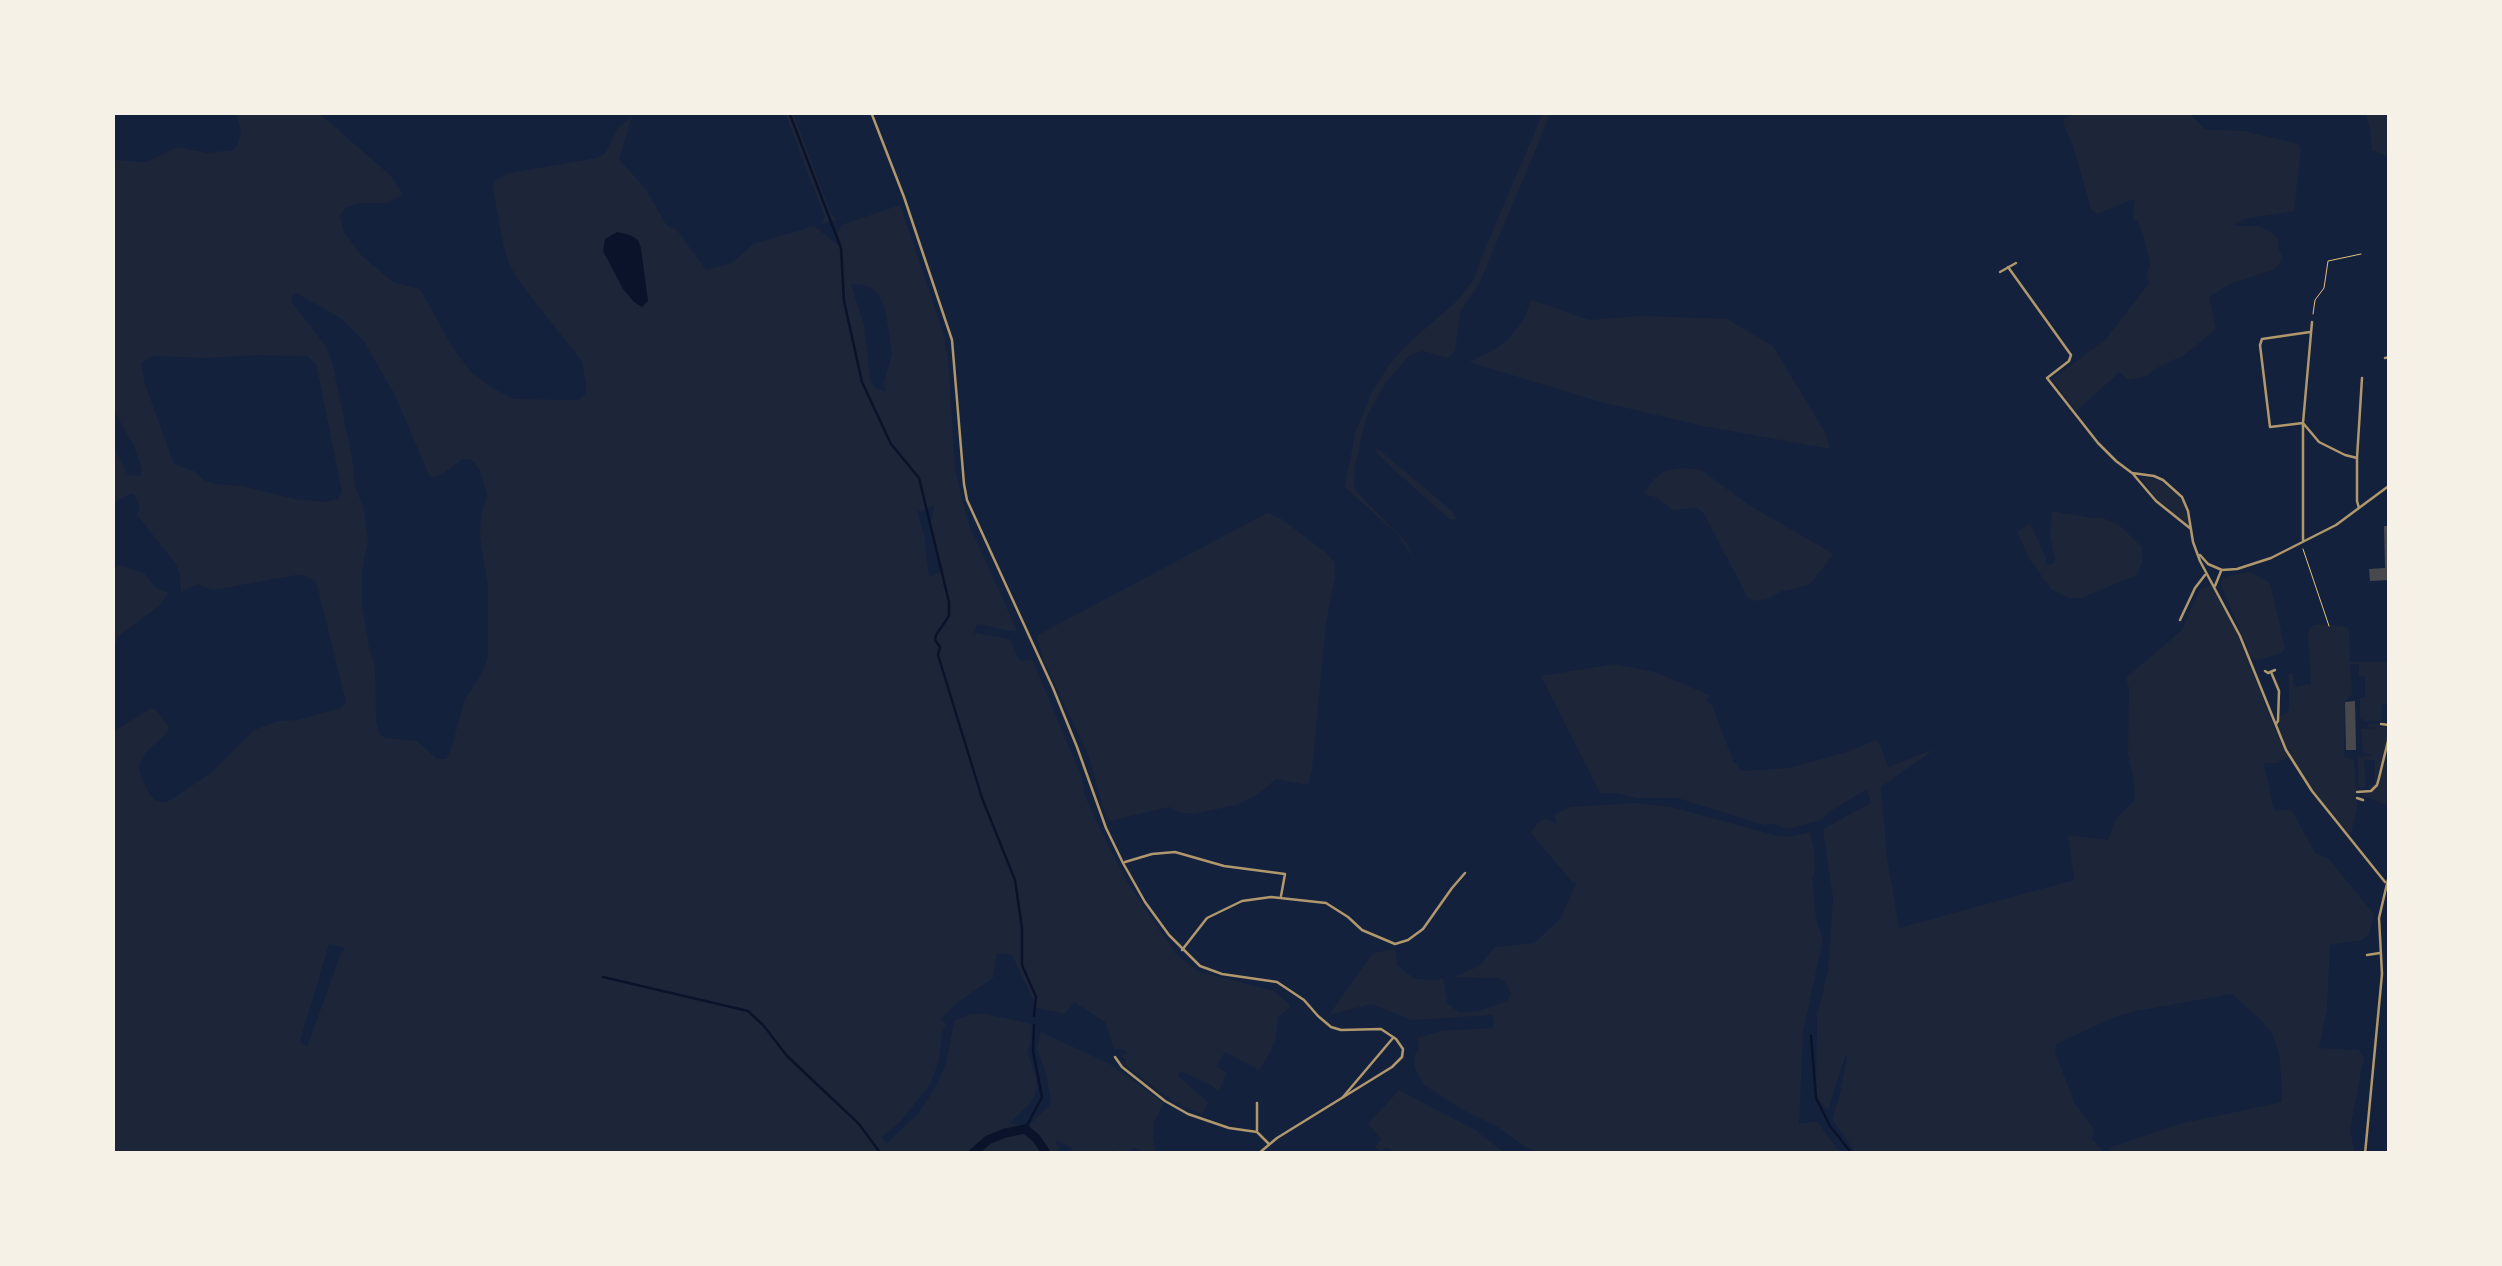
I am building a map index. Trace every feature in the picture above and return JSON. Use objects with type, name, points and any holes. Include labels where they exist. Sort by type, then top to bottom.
[{"type":"street","points":[[871,112],[952,340],[967,500],[1053,688],[1122,863],[1145,902],[1182,950],[1200,966],[1212,972],[1277,982],[1302,998],[1331,1026],[1341,1030],[1375,1028],[1394,1037],[1402,1050],[1398,1061],[1258,1154]]},
{"type":"street","points":[[2000,272],[2016,263]]},
{"type":"street","points":[[2008,268],[2070,352],[2071,359],[2047,378],[2101,447],[2191,530]]},
{"type":"street","points":[[2302,542],[2303,423],[2312,322]]},
{"type":"street","points":[[2303,423],[2270,428],[2260,345],[2262,338],[2310,332]]},
{"type":"street","points":[[2360,509],[2356,458],[2362,378]]},
{"type":"street","points":[[2303,423],[2319,442],[2356,458]]},
{"type":"street","points":[[2132,473],[2154,476],[2178,492],[2187,507],[2196,550],[2206,574],[2240,636],[2292,762],[2349,840],[2388,885]]},
{"type":"street","points":[[2196,550],[2208,564],[2222,570],[2259,562],[2336,525],[2390,485]]},
{"type":"street","points":[[2215,588],[2222,570]]},
{"type":"street","points":[[2180,620],[2206,574]]},
{"type":"street","points":[[2270,671],[2279,691],[2278,720],[2274,724]]},
{"type":"street","points":[[2359,794],[2376,786],[2388,750],[2390,716]]},
{"type":"street","points":[[2381,724],[2389,725]]},
{"type":"street","points":[[2359,794],[2368,785]]},
{"type":"street","points":[[2359,794],[2363,800]]},
{"type":"street","points":[[1122,863],[1175,852],[1224,866],[1285,874],[1281,898]]},
{"type":"street","points":[[2365,1154],[2382,974],[2380,918],[2390,870]]},
{"type":"street","points":[[1182,950],[1201,923],[1224,908],[1258,898],[1326,903],[1362,930],[1395,944],[1423,929],[1465,873]]},
{"type":"street","points":[[2367,954],[2382,952]]},
{"type":"street","points":[[1343,1097],[1394,1037]]},
{"type":"street","points":[[1115,1056],[1122,1067],[1165,1102],[1229,1128],[1257,1132],[1270,1144]]},
{"type":"street","points":[[1257,1104],[1257,1132]]},
{"type":"path","points":[[2312,322],[2328,261],[2361,254]]},
{"type":"path","points":[[2302,542],[2330,626]]},
{"type":"shaded area","points":[[237,113],[319,113],[391,176],[403,195],[386,203],[358,203],[345,208],[340,216],[344,232],[362,256],[393,282],[420,289],[472,373],[513,399],[579,400],[586,394],[586,384],[582,361],[509,263],[493,188],[497,179],[605,154],[617,129],[632,117],[619,159],[645,188],[667,226],[677,230],[706,270],[732,263],[753,244],[814,226],[838,245],[841,225],[900,205],[943,332],[955,468],[967,520],[1016,628],[1011,631],[977,624],[974,633],[1010,639],[1019,661],[1033,661],[1106,841],[1128,883],[1176,954],[1197,971],[1274,991],[1289,1004],[1278,1017],[1275,1042],[1260,1070],[1225,1052],[1216,1066],[1227,1073],[1218,1092],[1180,1071],[1178,1076],[1208,1102],[1202,1114],[1186,1108],[1124,1064],[1122,1056],[1127,1053],[1114,1049],[1105,1022],[1074,1002],[1065,1014],[1037,1008],[1012,955],[997,953],[993,978],[939,1020],[946,1026],[931,1083],[901,1121],[882,1137],[886,1144],[919,1113],[936,1086],[946,1064],[954,1021],[970,1014],[985,1014],[1032,1024],[1027,1052],[1037,1090],[1010,1123],[1031,1128],[1031,1123],[1049,1106],[1045,1070],[1037,1049],[1041,1032],[1110,1064],[1164,1103],[1154,1122],[1156,1153],[1135,1148],[1122,1153],[1071,1153],[1072,1148],[1055,1140],[1061,1153],[113,1153],[113,732],[151,708],[169,727],[139,766],[150,795],[164,802],[212,772],[254,730],[341,708],[346,702],[316,581],[297,575],[213,590],[197,584],[181,592],[176,564],[137,515],[140,507],[134,494],[113,503],[112,443],[128,475],[140,476],[142,470],[134,446],[113,409],[113,160],[146,162],[178,147],[207,153],[233,150],[241,134]],"holes":[[[851,284],[871,288],[885,309],[892,353],[884,383],[886,392],[875,388],[870,380],[864,325]],[[296,293],[342,319],[363,340],[395,395],[429,475],[442,474],[463,459],[475,463],[481,473],[487,495],[480,538],[488,585],[488,657],[465,699],[446,759],[437,759],[417,741],[379,734],[375,667],[362,605],[362,571],[368,540],[363,506],[355,487],[332,361],[325,345],[291,301]],[[152,356],[307,356],[316,364],[342,491],[338,499],[295,499],[214,484],[174,464],[141,363]],[[935,505],[930,524],[943,571],[929,577],[916,508],[920,512]],[[329,944],[345,948],[307,1047],[300,1041]]]},
{"type":"shaded area","points":[[785,113],[793,113],[831,214],[837,219],[821,224],[824,215]]},
{"type":"shaded area","points":[[1543,113],[1550,113],[1541,137],[1479,284],[1460,312],[1455,351],[1448,358],[1423,351],[1410,355],[1384,385],[1366,418],[1354,485],[1406,542],[1416,563],[1399,536],[1345,487],[1355,433],[1372,392],[1391,362],[1459,299],[1474,279]]},
{"type":"shaded area","points":[[2077,113],[2189,113],[2205,129],[2244,131],[2301,148],[2294,211],[2244,219],[2232,226],[2258,226],[2272,233],[2279,240],[2283,258],[2279,265],[2230,284],[2209,297],[2216,329],[2184,355],[2147,376],[2128,380],[2120,372],[2076,411],[2052,379],[2105,340],[2150,282],[2146,278],[2150,264],[2143,234],[2133,218],[2134,199],[2097,214],[2091,209],[2063,123]]},
{"type":"shaded area","points":[[2365,113],[2389,113],[2389,157],[2372,150]]},
{"type":"shaded area","points":[[617,232],[638,240],[641,248],[648,301],[642,307],[623,289],[603,251],[605,239]]},
{"type":"shaded area","points":[[1531,300],[1590,320],[1641,316],[1727,319],[1773,346],[1826,434],[1830,449],[1703,426],[1601,402],[1469,362],[1507,341],[1524,319]]},
{"type":"shaded area","points":[[1376,447],[1453,512],[1455,520],[1449,519],[1392,468]]},
{"type":"shaded area","points":[[1701,470],[1752,507],[1834,554],[1809,585],[1768,599],[1748,598],[1703,512],[1696,508],[1672,510],[1658,498],[1644,494],[1665,471]]},
{"type":"shaded area","points":[[2140,476],[2160,481],[2177,495],[2190,524],[2156,499]]},
{"type":"shaded area","points":[[2052,511],[2103,518],[2119,525],[2142,547],[2137,575],[2081,598],[2069,598],[2051,589],[2030,560],[2017,532],[2030,523],[2046,565],[2054,564]]},
{"type":"shaded area","points":[[1267,513],[1280,518],[1334,562],[1308,785],[1276,779],[1236,805],[1193,814],[1169,807],[1109,821],[1088,754],[1044,661],[1038,635]]},
{"type":"shaded area","points":[[119,565],[144,573],[155,587],[168,593],[160,605],[117,637],[113,646],[113,570]]},
{"type":"shaded area","points":[[2250,572],[2269,582],[2285,648],[2282,653],[2258,660],[2252,658],[2220,583],[2228,576]]},
{"type":"shaded area","points":[[2212,585],[2238,636],[2288,757],[2277,763],[2264,763],[2274,811],[2291,809],[2315,853],[2328,858],[2374,914],[2369,934],[2362,940],[2330,945],[2327,1008],[2319,1048],[2358,1050],[2364,1057],[2350,1130],[2355,1153],[2111,1153],[2109,1148],[2179,1124],[2282,1102],[2280,1057],[2273,1035],[2232,994],[2136,1011],[2056,1044],[2055,1052],[2075,1104],[2094,1129],[2092,1139],[2105,1153],[1856,1153],[1832,1119],[1846,1054],[1828,1110],[1816,1097],[1817,1016],[1828,971],[1833,898],[1823,829],[1871,803],[1867,789],[1822,820],[1787,829],[1677,798],[1600,793],[1541,676],[1614,664],[1655,672],[1714,697],[1706,701],[1712,705],[1734,763],[1743,771],[1788,768],[1875,740],[1888,767],[1935,749],[1881,787],[1887,858],[1899,928],[2074,880],[2068,835],[2108,840],[2115,820],[2135,800],[2128,755],[2126,678],[2182,630],[2200,589]]},
{"type":"shaded area","points":[[2313,625],[2347,627],[2350,662],[2389,662],[2389,705],[2382,704],[2381,721],[2360,718],[2365,676],[2359,676],[2359,664],[2350,665],[2352,694],[2345,702],[2344,754],[2354,760],[2357,810],[2349,840],[2292,762],[2274,724],[2279,724],[2280,716],[2289,709],[2289,674],[2293,674],[2294,687],[2311,684],[2308,632]]},
{"type":"shaded area","points":[[2367,727],[2387,727],[2390,735],[2389,806],[2360,794],[2371,793],[2377,786],[2389,745],[2375,785],[2375,760],[2364,760],[2366,786],[2361,790],[2358,757],[2375,755],[2363,752],[2361,729],[2380,728]]},
{"type":"shaded area","points":[[1636,803],[1671,807],[1778,836],[1810,832],[1816,919],[1823,939],[1803,1032],[1799,1124],[1817,1121],[1840,1153],[1539,1153],[1424,1085],[1415,1068],[1417,1038],[1441,1031],[1492,1028],[1492,1015],[1412,1020],[1371,1004],[1329,1015],[1373,953],[1395,949],[1397,965],[1415,979],[1443,978],[1447,1003],[1460,1013],[1507,1001],[1511,993],[1505,981],[1454,977],[1479,966],[1495,947],[1534,943],[1560,919],[1577,882],[1572,882],[1531,833],[1537,823],[1545,819],[1557,824],[1554,815],[1571,807]]},
{"type":"shaded area","points":[[1399,1090],[1475,1130],[1504,1152],[1397,1154],[1386,1147],[1381,1152],[1375,1147],[1381,1139],[1368,1124]]},
{"type":"building","points":[[2384,526],[2390,526],[2390,580],[2370,581],[2369,569],[2385,568]]},
{"type":"building","points":[[2355,701],[2356,750],[2346,750],[2345,702]]},
{"type":"waterway","points":[[789,112],[841,248],[844,301],[862,382],[891,444],[919,478],[949,602],[949,616],[936,635],[938,655],[982,798],[1015,880],[1022,928],[1022,965],[1036,997],[1034,1016]]},
{"type":"waterway","points":[[603,977],[748,1011],[787,1056],[859,1124],[881,1154]]},
{"type":"waterway","points":[[1025,1129],[1042,1097],[1033,1051],[1034,1025]]},
{"type":"waterway","points":[[1811,1036],[1816,1098],[1830,1126],[1852,1154]]},
{"type":"waterway","points":[[972,1154],[988,1140],[1025,1129],[1047,1154]]}]
